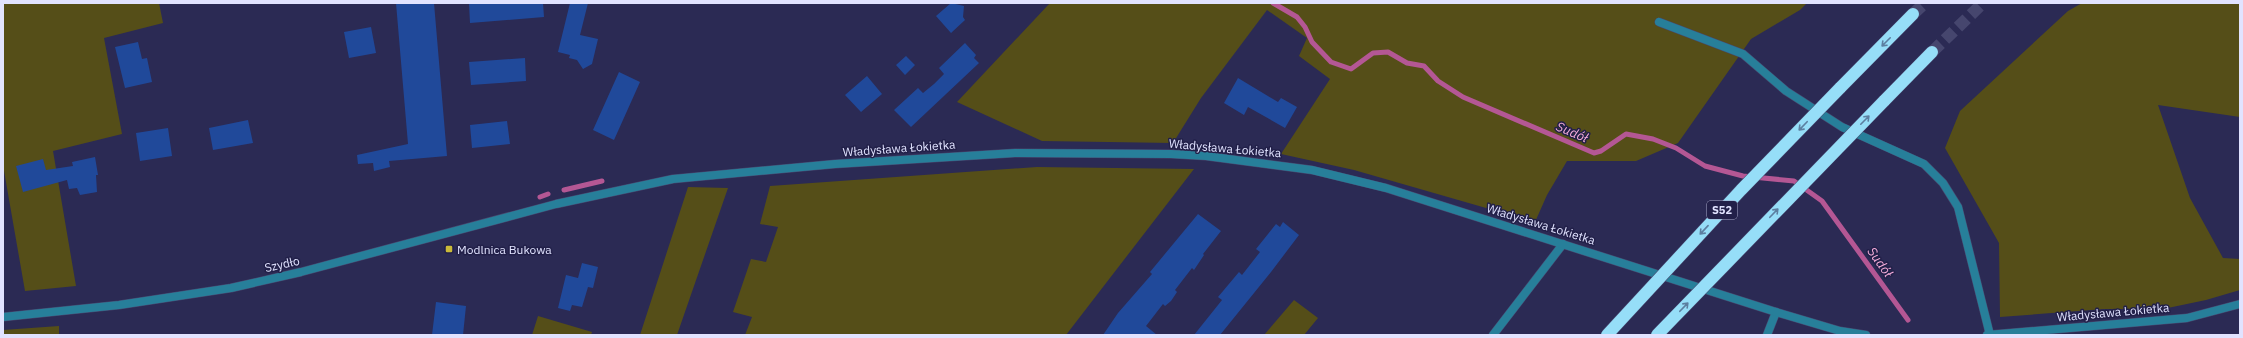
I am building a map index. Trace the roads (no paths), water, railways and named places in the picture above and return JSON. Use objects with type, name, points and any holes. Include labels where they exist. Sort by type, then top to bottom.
[{"type":"highway","name":"S52","points":[[1607,335],[1741,190],[1913,14]]},
{"type":"highway","points":[[1657,335],[1932,52]]},
{"type":"street","points":[[1659,22],[1743,54],[1786,91],[1842,127],[1924,164],[1943,183],[1958,208],[1990,335]]},
{"type":"street","name":"Władysława Łokietka","points":[[560,203],[636,185],[673,179],[835,164],[1015,153],[1171,154],[1212,157],[1312,170],[1386,188],[1776,312],[1840,331],[1866,335]]},
{"type":"street","name":"Szydło","points":[[3,317],[119,305],[231,288],[301,272],[560,203]]},
{"type":"street","points":[[1493,335],[1563,244]]},
{"type":"street","name":"Władysława Łokietka","points":[[1987,335],[2187,318],[2240,304]]},
{"type":"street","points":[[1767,335],[1776,312]]},
{"type":"waterway","name":"Sudół","points":[[1273,3],[1297,17],[1305,27],[1312,42],[1331,62],[1351,69],[1373,53],[1388,52],[1407,63],[1424,66],[1438,81],[1463,97],[1594,153],[1601,151],[1626,134],[1653,139],[1676,148],[1705,166],[1743,176],[1794,181],[1822,201],[1908,320]]},
{"type":"waterway","points":[[564,190],[602,181]]},
{"type":"waterway","points":[[540,197],[548,194]]},
{"type":"tunnel","points":[[1913,14],[1925,3]]},
{"type":"tunnel","points":[[1932,52],[1983,3]]},
{"type":"place","name":"Modlnica Bukowa","points":[[449,249]]}]
